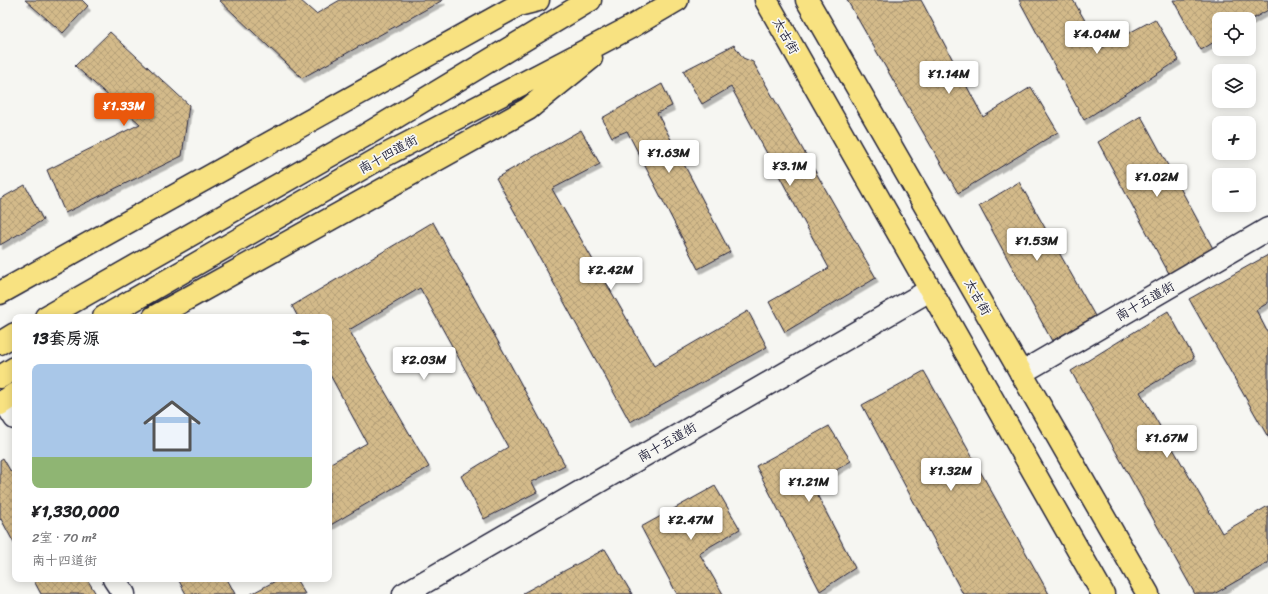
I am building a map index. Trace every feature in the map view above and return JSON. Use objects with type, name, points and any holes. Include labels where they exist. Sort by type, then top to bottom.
[{"type":"main road","points":[[0,293],[518,5],[538,0]]},
{"type":"main road","points":[[51,314],[366,134],[590,0]]},
{"type":"main road","name":"南十四道街","points":[[109,314],[380,158],[631,27],[677,0]]},
{"type":"main road","name":"太古街","points":[[766,0],[1104,594]]},
{"type":"main road","name":"太古街","points":[[807,0],[1148,594]]},
{"type":"main road","points":[[159,314],[528,109],[631,27]]},
{"type":"main road","points":[[0,343],[12,336]]},
{"type":"main road","points":[[0,377],[12,370]]},
{"type":"street","name":"南十五道街","points":[[1022,373],[1268,229]]},
{"type":"street","name":"南十五道街","points":[[404,594],[930,290]]},
{"type":"street","points":[[116,582],[124,594]]},
{"type":"building","points":[[25,0],[82,0],[88,6],[63,33]]},
{"type":"building","points":[[219,0],[300,0],[316,14],[340,0],[443,0],[302,78]]},
{"type":"building","points":[[847,0],[921,0],[983,117],[1031,87],[1058,132],[958,193]]},
{"type":"building","points":[[1019,0],[1073,0],[1101,48],[1155,19],[1179,60],[1084,120]]},
{"type":"building","points":[[1173,0],[1268,0],[1268,10],[1256,17],[1256,12],[1212,12],[1212,43],[1201,50]]},
{"type":"building","points":[[110,32],[189,105],[182,156],[65,213],[47,170],[140,124],[75,66]]},
{"type":"building","points":[[734,45],[743,58],[753,62],[876,278],[785,332],[769,302],[829,268],[731,87],[702,104],[683,71]]},
{"type":"building","points":[[662,84],[672,106],[657,113],[730,252],[698,269],[627,131],[612,137],[602,118]]},
{"type":"building","points":[[1141,116],[1216,254],[1172,279],[1098,142]]},
{"type":"building","points":[[581,130],[600,164],[552,189],[654,366],[748,311],[767,347],[630,422],[496,178]]},
{"type":"building","points":[[1019,182],[1095,316],[1052,341],[979,206]]},
{"type":"building","points":[[25,185],[43,220],[0,245],[0,199]]},
{"type":"building","points":[[433,222],[565,465],[532,482],[537,492],[484,519],[461,476],[508,447],[420,288],[349,330],[429,467],[332,524],[332,462],[367,443],[332,379],[332,314],[296,314],[292,306]]},
{"type":"building","points":[[1268,255],[1268,303],[1256,310],[1268,333],[1268,437],[1189,299]]},
{"type":"building","points":[[1168,311],[1194,358],[1140,392],[1222,533],[1268,506],[1268,563],[1214,594],[1195,594],[1071,371]]},
{"type":"building","points":[[924,371],[1049,594],[963,594],[862,405]]},
{"type":"building","points":[[829,426],[851,461],[812,485],[855,568],[820,591],[756,466]]},
{"type":"building","points":[[3,458],[12,472],[12,539],[1,519],[0,520],[0,460]]},
{"type":"building","points":[[715,486],[740,529],[699,553],[723,594],[677,594],[641,527]]},
{"type":"building","points":[[605,549],[632,594],[523,593]]},
{"type":"building","points":[[35,582],[89,582],[96,594],[41,594]]},
{"type":"building","points":[[180,582],[229,582],[235,594],[186,594]]},
{"type":"building","points":[[273,582],[298,582],[305,594],[251,594]]}]
